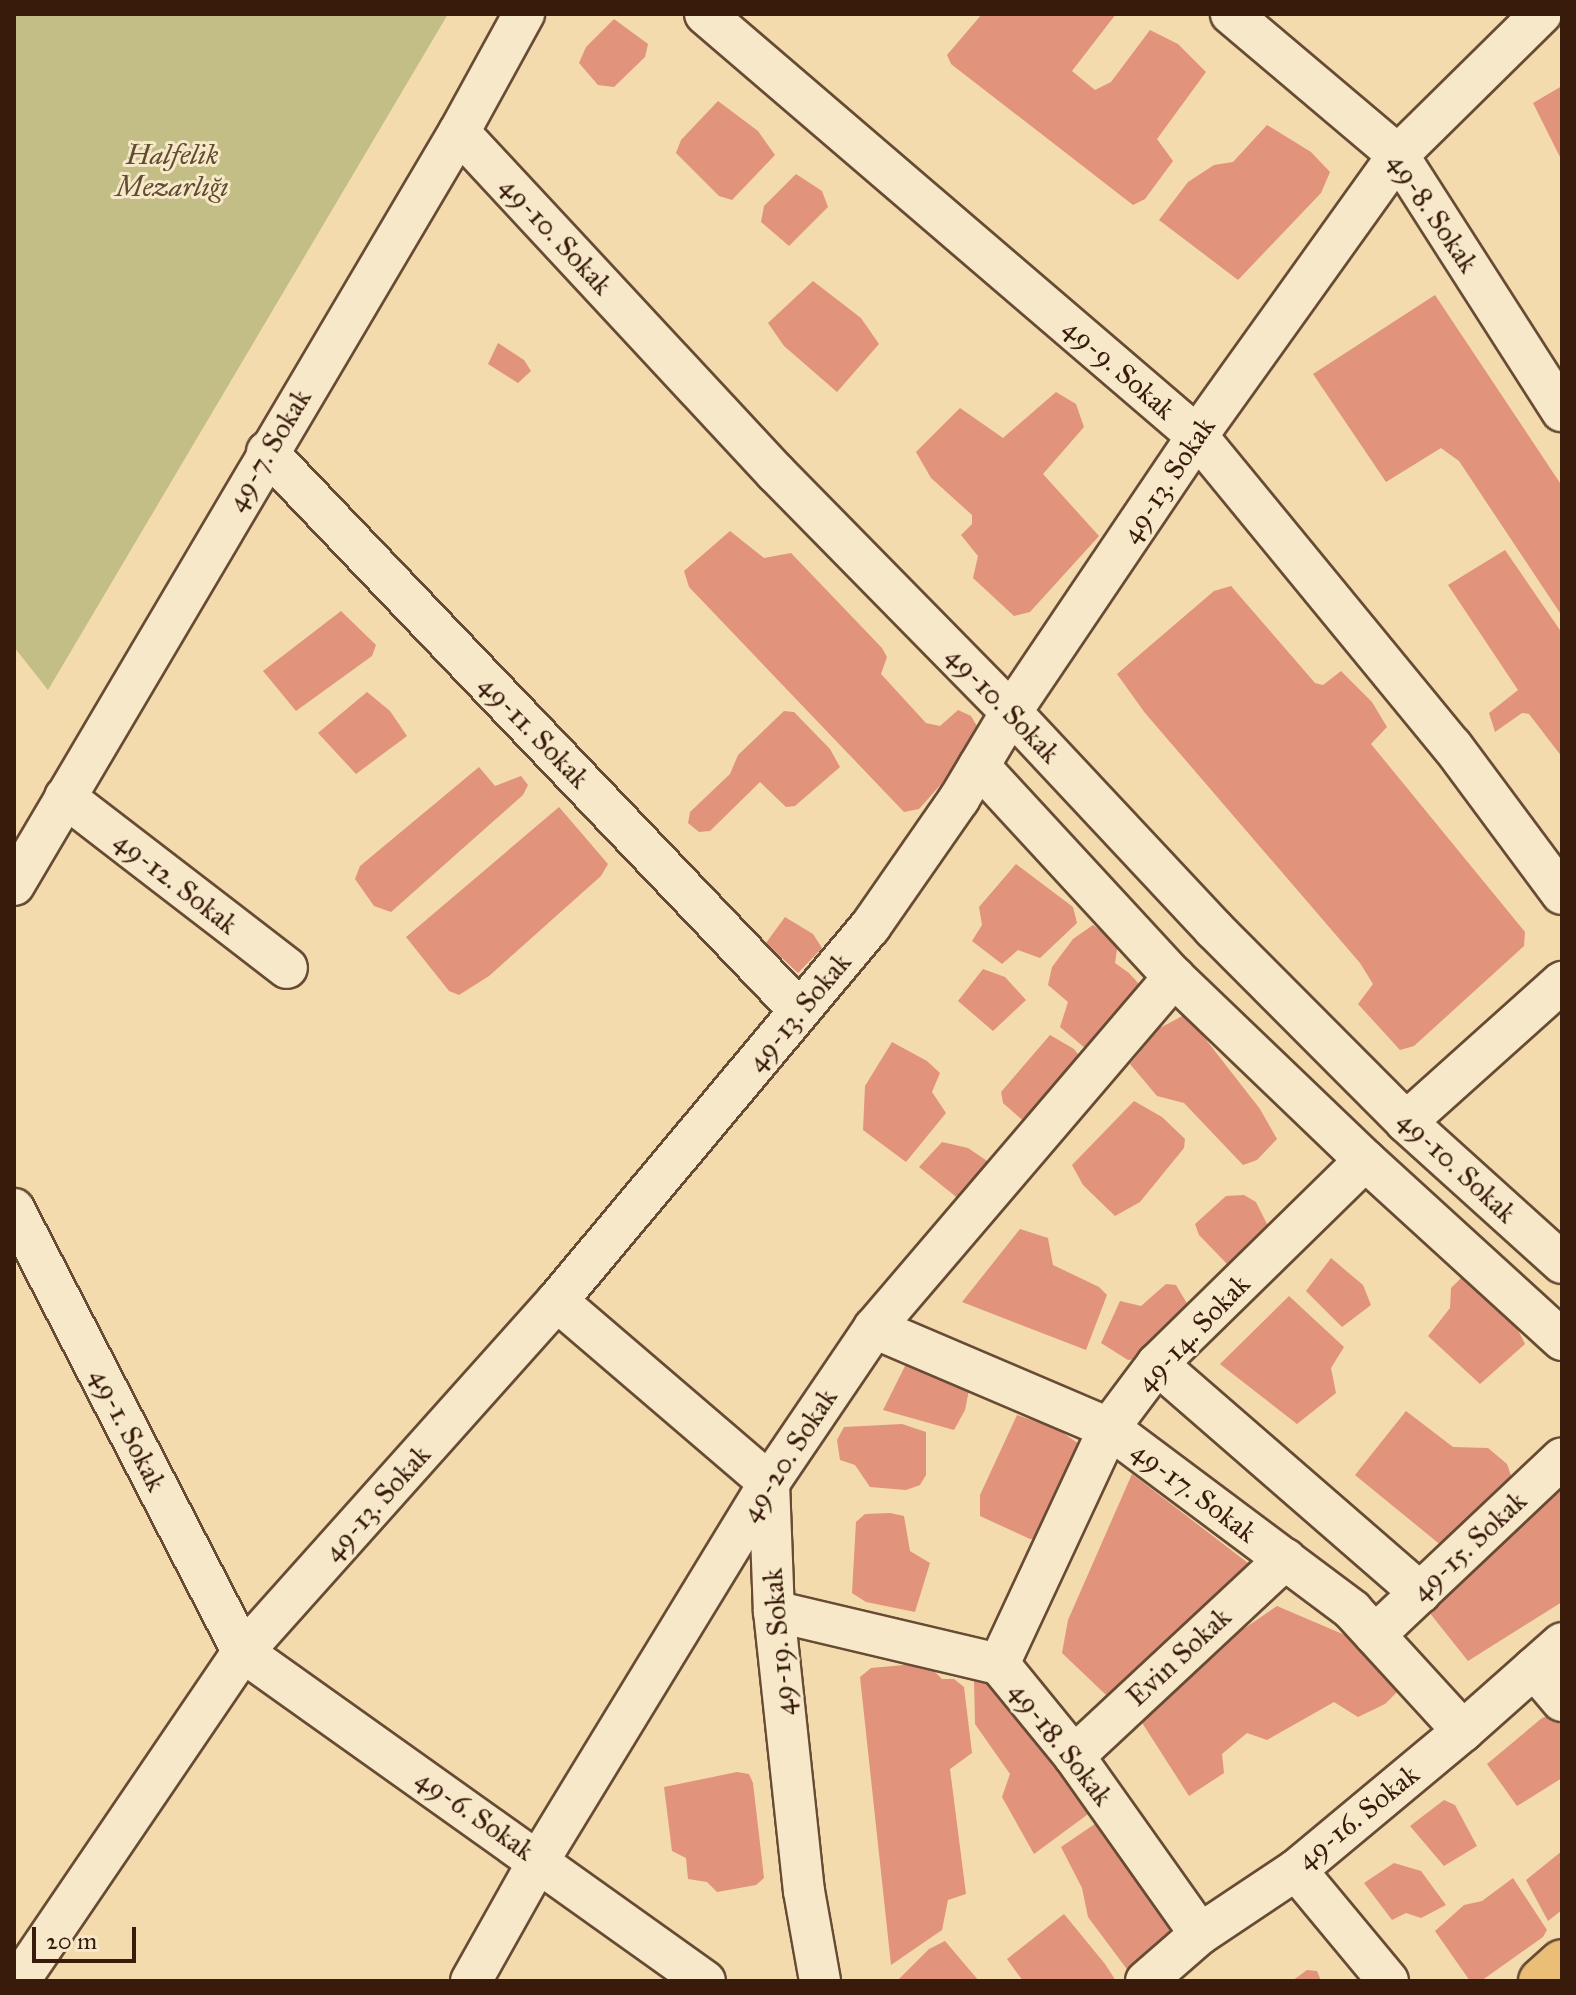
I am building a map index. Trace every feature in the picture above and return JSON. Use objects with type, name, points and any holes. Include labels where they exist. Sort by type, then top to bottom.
[{"type":"main road","points":[[1541,1981],[1562,1962]]},
{"type":"street","name":"49-7. Sokak","points":[[14,885],[267,452],[459,132],[524,14]]},
{"type":"street","name":"49-9. Sokak","points":[[705,14],[1197,436],[1452,746],[1562,894]]},
{"type":"street","name":"49-8. Sokak","points":[[1231,14],[1398,155],[1562,411]]},
{"type":"street","name":"49-13. Sokak","points":[[19,1981],[243,1652],[557,1301],[870,927],[1197,436],[1398,155],[1541,14]]},
{"type":"street","name":"49-10. Sokak","points":[[459,132],[776,473],[1011,712],[1214,929],[1406,1122],[1562,1263]]},
{"type":"street","name":"49-11. Sokak","points":[[267,452],[800,1011]]},
{"type":"street","name":"49-10. Sokak","points":[[979,766],[1174,977],[1365,1160],[1562,1340]]},
{"type":"street","name":"49-12. Sokak","points":[[65,797],[287,968]]},
{"type":"street","name":"49-20. Sokak","points":[[471,1981],[539,1860],[769,1483],[874,1328],[1174,977]]},
{"type":"street","points":[[1406,1122],[1562,982]]},
{"type":"street","name":"49-14. Sokak","points":[[999,1664],[1109,1428],[1157,1364],[1365,1160]]},
{"type":"street","name":"49-1. Sokak","points":[[14,1209],[243,1652]]},
{"type":"street","points":[[557,1301],[769,1483]]},
{"type":"street","name":"49-17. Sokak","points":[[874,1328],[1109,1428],[1352,1610],[1463,1731]]},
{"type":"street","points":[[1157,1364],[1420,1593]]},
{"type":"street","name":"49-15. Sokak","points":[[1375,1635],[1562,1458]]},
{"type":"street","name":"49-19. Sokak","points":[[769,1483],[774,1611],[804,1891],[820,1981]]},
{"type":"street","name":"Evin Sokak","points":[[1074,1756],[1285,1559]]},
{"type":"street","name":"49-18. Sokak","points":[[774,1611],[999,1664],[1074,1756],[1200,1934]]},
{"type":"street","name":"49-6. Sokak","points":[[243,1652],[705,1981]]},
{"type":"street","points":[[1548,1655],[1562,1701]]},
{"type":"street","name":"49-16. Sokak","points":[[1146,1981],[1200,1934],[1296,1870],[1463,1731],[1548,1655]]},
{"type":"street","points":[[1296,1870],[1388,1981]]},
{"type":"green space","name":"Halfelik Mezarlığı","points":[[14,14],[448,14],[48,690],[14,647]]},
{"type":"building","points":[[982,14],[1116,14],[1072,71],[1095,90],[1111,82],[1150,30],[1178,44],[1206,72],[1157,139],[1173,161],[1145,199],[1133,205],[951,64],[947,55]]},
{"type":"building","points":[[614,19],[648,44],[645,57],[614,87],[598,85],[579,63],[586,47]]},
{"type":"building","points":[[1562,86],[1562,161],[1533,103]]},
{"type":"building","points":[[718,101],[758,131],[775,155],[732,200],[719,196],[676,153],[681,140]]},
{"type":"building","points":[[1267,125],[1311,152],[1330,172],[1321,193],[1238,280],[1159,220],[1188,182],[1214,165],[1233,162]]},
{"type":"building","points":[[796,174],[822,191],[828,207],[789,246],[761,222],[764,206]]},
{"type":"building","points":[[813,281],[861,318],[879,344],[837,392],[784,346],[768,323]]},
{"type":"building","points":[[1435,295],[1562,486],[1562,616],[1459,461],[1441,448],[1386,482],[1313,374]]},
{"type":"building","points":[[498,343],[524,360],[531,371],[518,383],[488,364]]},
{"type":"building","points":[[1056,392],[1076,404],[1084,427],[1043,474],[1099,536],[1030,612],[1014,616],[973,578],[978,556],[961,535],[972,524],[972,515],[931,478],[916,452],[960,408],[1003,438]]},
{"type":"building","points":[[730,531],[764,558],[791,553],[882,648],[887,657],[881,674],[926,723],[940,726],[958,710],[971,716],[981,733],[978,743],[919,809],[904,812],[689,587],[684,571]]},
{"type":"building","points":[[1505,550],[1562,633],[1562,757],[1529,714],[1522,713],[1495,732],[1489,713],[1518,690],[1448,585]]},
{"type":"building","points":[[1231,586],[1315,683],[1323,685],[1341,671],[1372,702],[1387,727],[1371,744],[1525,932],[1524,946],[1414,1046],[1400,1050],[1358,1004],[1373,984],[1360,963],[1145,713],[1117,674],[1214,591]]},
{"type":"building","points":[[341,611],[376,645],[372,656],[296,711],[263,671]]},
{"type":"building","points":[[367,692],[390,711],[407,736],[356,774],[318,733]]},
{"type":"building","points":[[784,711],[794,712],[830,749],[840,767],[795,806],[786,807],[760,782],[710,831],[699,832],[688,823],[690,812],[730,774],[738,755]]},
{"type":"building","points":[[479,767],[495,786],[521,776],[528,785],[523,795],[391,912],[374,906],[355,879],[360,866]]},
{"type":"building","points":[[559,807],[608,864],[601,876],[489,976],[459,995],[449,991],[406,937]]},
{"type":"building","points":[[1016,864],[1073,907],[1077,923],[1040,958],[1018,950],[1002,964],[972,941],[982,925],[979,907]]},
{"type":"building","points":[[785,917],[813,934],[822,948],[798,973],[766,943]]},
{"type":"building","points":[[1093,925],[1118,943],[1115,963],[1149,995],[1092,1054],[1060,1027],[1068,1002],[1048,985],[1052,967],[1073,939]]},
{"type":"building","points":[[983,969],[1005,977],[1026,1000],[993,1031],[958,1001]]},
{"type":"building","points":[[1186,1014],[1260,1109],[1277,1139],[1257,1160],[1243,1165],[1184,1103],[1157,1096],[1130,1064],[1160,1028]]},
{"type":"building","points":[[1050,1035],[1074,1049],[1089,1068],[1035,1131],[1003,1103],[1001,1092]]},
{"type":"building","points":[[892,1042],[927,1061],[940,1073],[932,1092],[946,1113],[906,1162],[863,1130],[865,1086]]},
{"type":"building","points":[[1134,1101],[1162,1117],[1185,1139],[1184,1148],[1140,1202],[1115,1216],[1083,1185],[1072,1165]]},
{"type":"building","points":[[942,1142],[968,1148],[999,1169],[970,1208],[919,1167]]},
{"type":"building","points":[[1244,1195],[1256,1202],[1271,1232],[1229,1266],[1199,1235],[1195,1224],[1226,1196]]},
{"type":"building","points":[[1020,1229],[1048,1238],[1053,1265],[1099,1287],[1107,1295],[1086,1350],[962,1302]]},
{"type":"building","points":[[1331,1258],[1363,1285],[1371,1305],[1342,1327],[1306,1291]]},
{"type":"building","points":[[1462,1277],[1515,1324],[1525,1344],[1480,1384],[1428,1336],[1450,1308],[1451,1288]]},
{"type":"building","points":[[1166,1284],[1176,1285],[1188,1305],[1142,1358],[1128,1360],[1101,1343],[1120,1301],[1141,1306]]},
{"type":"building","points":[[1289,1296],[1344,1347],[1331,1368],[1336,1393],[1297,1424],[1220,1364]]},
{"type":"building","points":[[907,1362],[969,1390],[965,1410],[954,1430],[883,1410]]},
{"type":"building","points":[[1406,1411],[1453,1447],[1488,1448],[1507,1464],[1516,1490],[1448,1551],[1355,1475]]},
{"type":"building","points":[[1017,1415],[1056,1428],[1082,1446],[1045,1539],[1030,1539],[980,1516],[980,1495]]},
{"type":"building","points":[[902,1424],[926,1432],[926,1475],[920,1485],[906,1490],[870,1487],[855,1465],[840,1460],[837,1440],[844,1427]]},
{"type":"building","points":[[1132,1474],[1248,1563],[1254,1582],[1121,1702],[1105,1694],[1062,1653],[1068,1620]]},
{"type":"building","points":[[1562,1489],[1562,1602],[1468,1661],[1421,1602]]},
{"type":"building","points":[[865,1514],[904,1516],[910,1551],[930,1563],[915,1612],[866,1602],[852,1593],[856,1522]]},
{"type":"building","points":[[1277,1606],[1380,1650],[1405,1684],[1385,1704],[1358,1717],[1334,1702],[1267,1740],[1247,1733],[1222,1754],[1224,1773],[1189,1796],[1139,1718],[1236,1634]]},
{"type":"building","points":[[926,1663],[942,1679],[954,1679],[964,1687],[972,1753],[950,1769],[966,1894],[948,1900],[942,1930],[891,1965],[860,1677],[871,1668]]},
{"type":"building","points":[[974,1679],[999,1680],[1099,1806],[1034,1854],[1002,1797],[1010,1774],[975,1724]]},
{"type":"building","points":[[1559,1711],[1562,1715],[1562,1778],[1517,1806],[1487,1764],[1542,1718]]},
{"type":"building","points":[[737,1772],[749,1774],[753,1783],[764,1878],[756,1885],[717,1892],[707,1882],[688,1879],[686,1858],[672,1851],[664,1787]]},
{"type":"building","points":[[1444,1800],[1455,1805],[1477,1846],[1444,1866],[1410,1826]]},
{"type":"building","points":[[1108,1815],[1192,1936],[1132,1976],[1088,1917],[1082,1888],[1061,1847]]},
{"type":"building","points":[[1562,1851],[1562,1910],[1548,1921],[1526,1880]]},
{"type":"building","points":[[1394,1863],[1421,1871],[1446,1905],[1421,1918],[1406,1913],[1392,1920],[1364,1883]]},
{"type":"building","points":[[1513,1878],[1547,1930],[1543,1937],[1481,1981],[1470,1981],[1435,1931],[1464,1905],[1482,1901]]},
{"type":"building","points":[[1064,1914],[1116,1981],[1023,1981],[1007,1959]]},
{"type":"building","points":[[945,1941],[979,1981],[897,1981],[929,1949]]},
{"type":"building","points":[[1307,1970],[1317,1971],[1321,1981],[1292,1981]]}]
